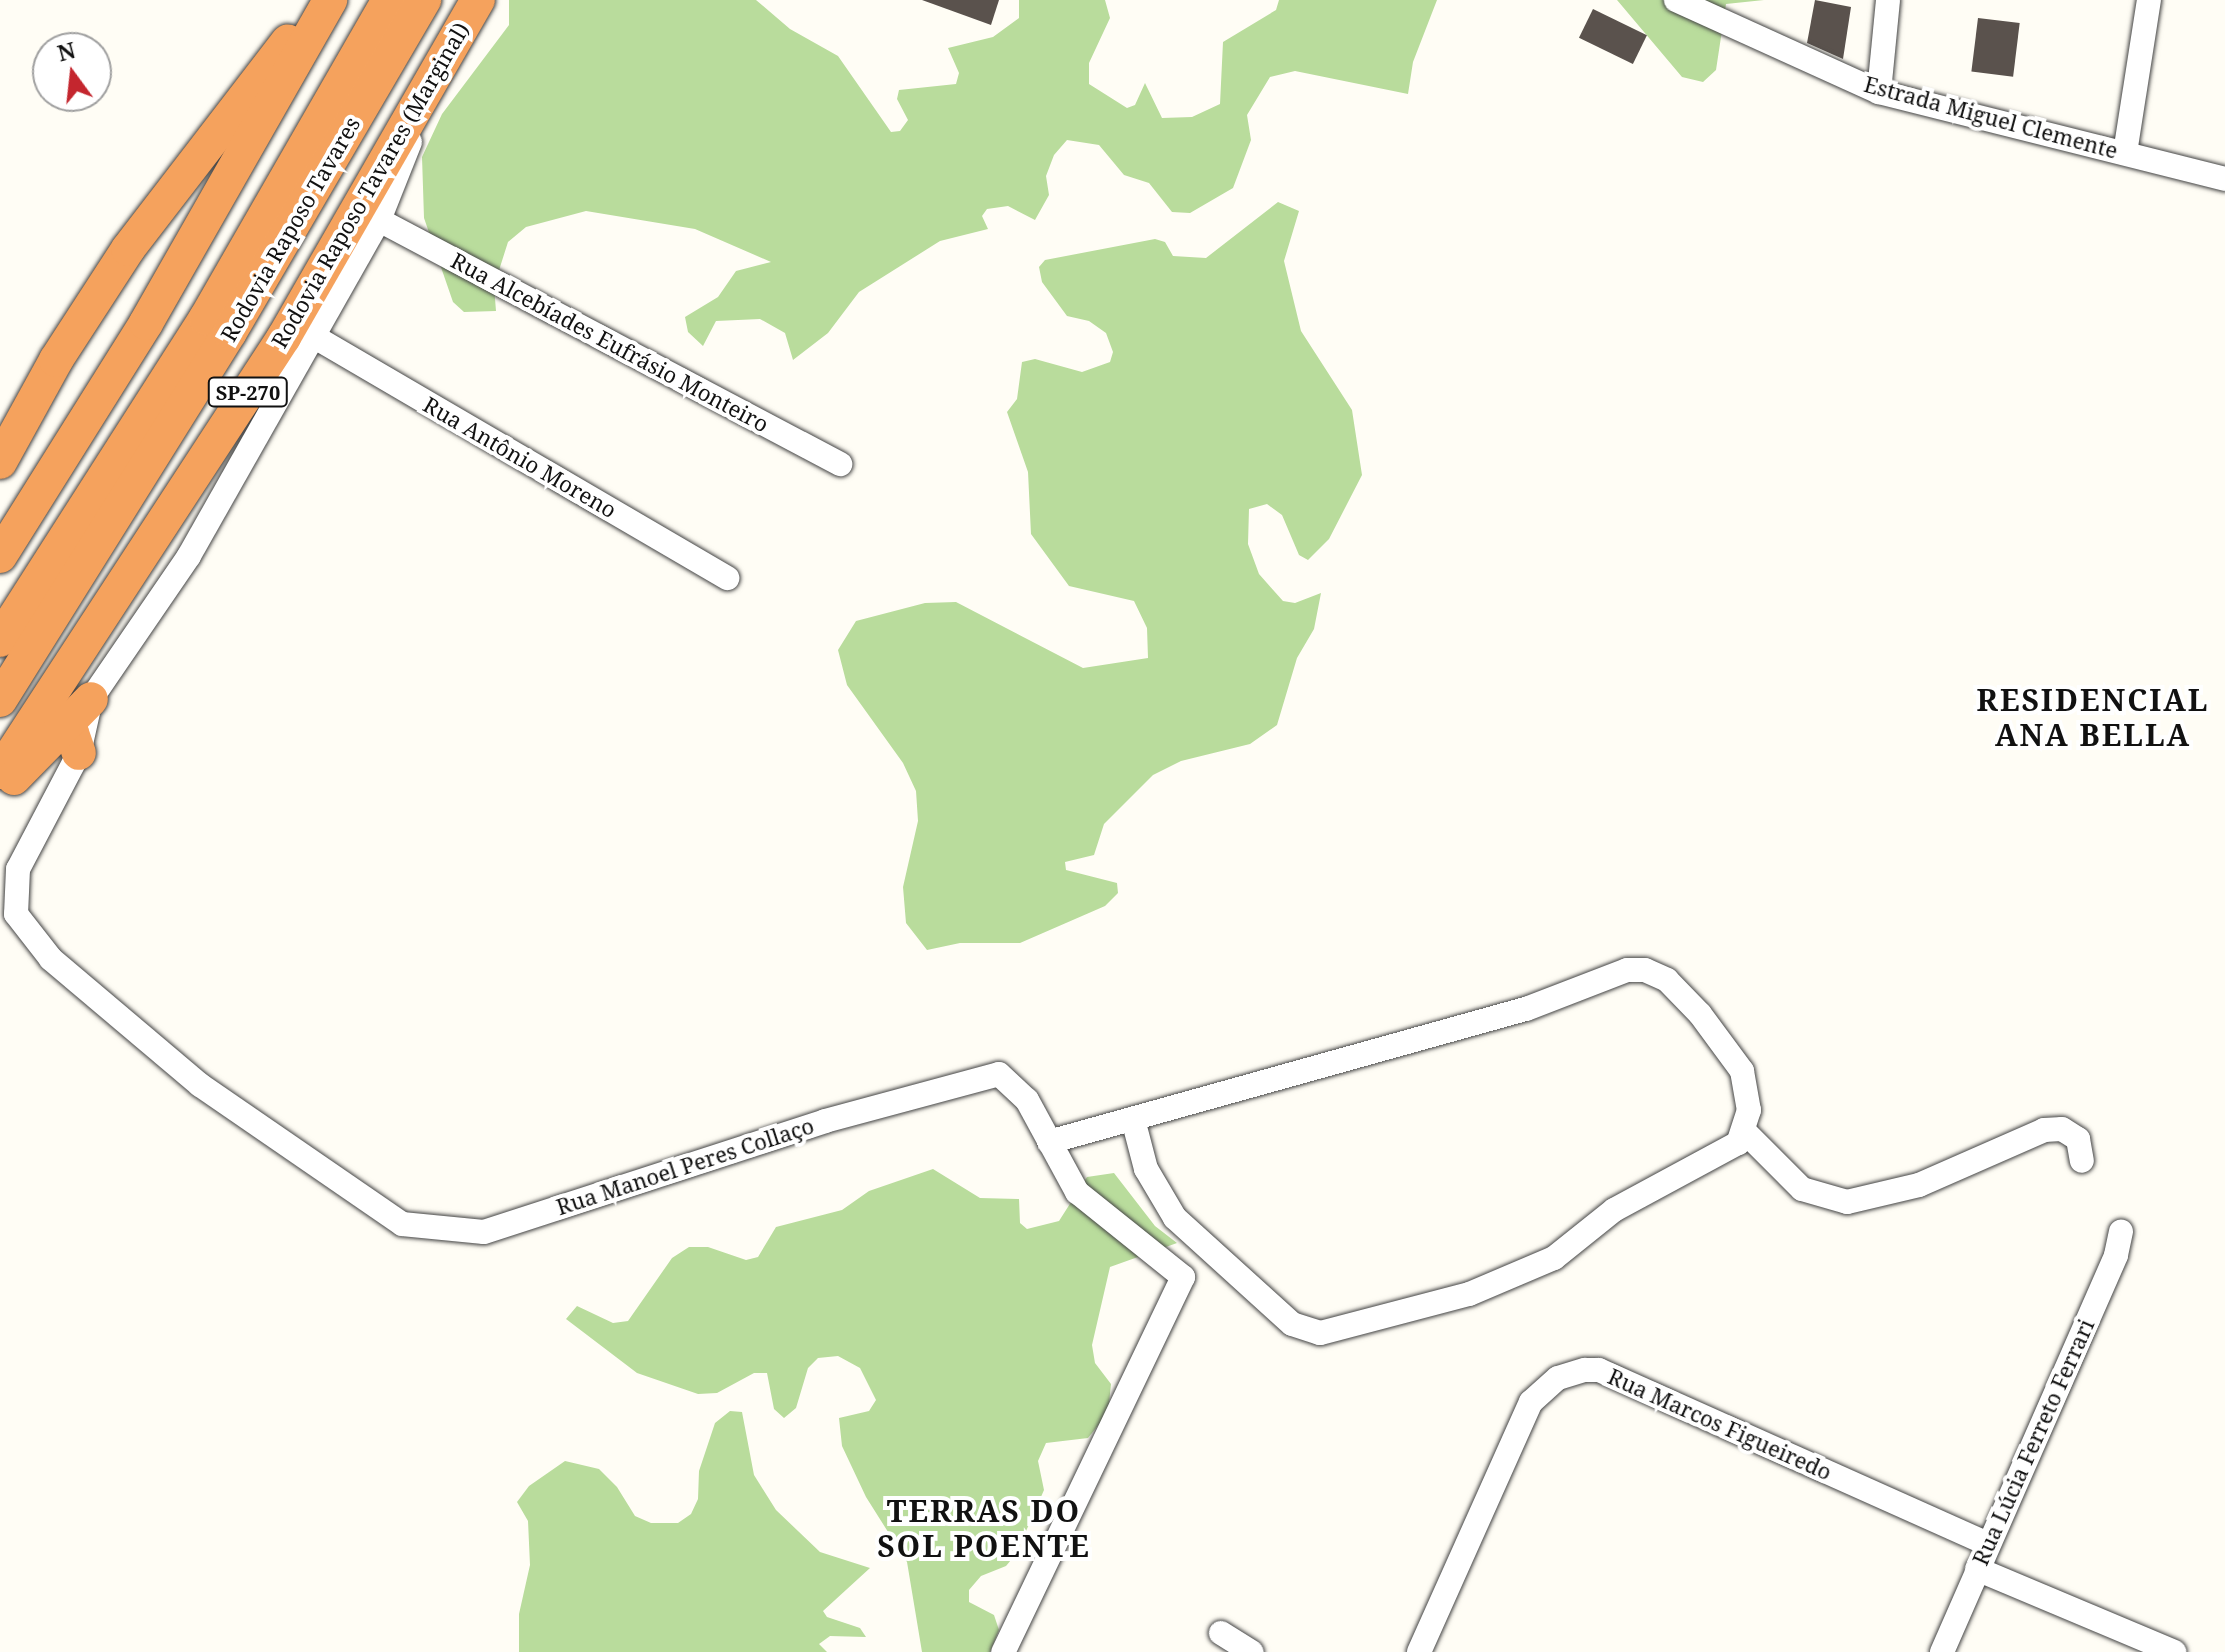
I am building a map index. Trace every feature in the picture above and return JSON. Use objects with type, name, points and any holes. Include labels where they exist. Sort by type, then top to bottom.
[{"type":"highway","points":[[0,462],[56,360],[128,249],[321,0]]},
{"type":"highway","points":[[0,556],[146,323],[330,0]]},
{"type":"highway","name":"Rodovia Raposo Tavares","points":[[0,640],[206,318],[389,0]]},
{"type":"highway","name":"Rodovia Raposo Tavares","points":[[0,700],[230,332],[424,0]]},
{"type":"highway","name":"Rodovia Raposo Tavares (Marginal)","points":[[0,772],[284,337],[478,0]]},
{"type":"highway","points":[[0,792],[68,744],[91,699]]},
{"type":"street","name":"Estrada Miguel Clemente","points":[[1676,0],[1879,92],[2225,179]]},
{"type":"street","points":[[1879,92],[1888,0]]},
{"type":"street","points":[[2125,153],[2149,0]]},
{"type":"street","points":[[91,699],[189,556],[379,220],[445,55]]},
{"type":"street","name":"Rua Alcebíades Eufrásio Monteiro","points":[[379,220],[840,464]]},
{"type":"street","name":"Rua Antônio Moreno","points":[[313,336],[727,578]]},
{"type":"street","name":"Rua Manoel Peres Collaço","points":[[68,744],[18,869],[16,914],[29,935],[200,1085],[402,1224],[484,1232],[825,1121],[999,1074],[1027,1100],[1077,1192],[1183,1277],[1003,1652]]},
{"type":"street","points":[[1049,1142],[1526,1009],[1602,976],[1636,970],[1667,980],[1730,1050],[1748,1094],[1744,1131],[1738,1143],[1718,1157],[1614,1210],[1554,1258],[1469,1294],[1320,1333],[1292,1324],[1175,1218],[1146,1169],[1133,1119]]},
{"type":"street","points":[[1744,1131],[1802,1189],[1847,1202],[1919,1185],[2044,1130],[2062,1129],[2078,1139],[2082,1161]]},
{"type":"street","name":"Rua Lúcia Ferreto Ferrari","points":[[1942,1652],[2116,1255],[2121,1232]]},
{"type":"street","name":"Rua Marcos Figueiredo","points":[[1419,1652],[1531,1402],[1558,1378],[1585,1370],[1599,1370],[1988,1544]]},
{"type":"street","points":[[1977,1569],[2174,1652]]},
{"type":"street","points":[[1221,1633],[1252,1652]]},
{"type":"green space","points":[[509,0],[756,0],[790,29],[838,56],[891,132],[900,131],[908,120],[897,99],[899,90],[956,84],[959,73],[948,48],[993,37],[1019,18],[1019,0],[1105,0],[1110,18],[1089,63],[1089,84],[1127,108],[1135,105],[1145,83],[1162,118],[1192,117],[1220,104],[1223,42],[1276,10],[1279,0],[1437,0],[1413,62],[1408,94],[1295,71],[1270,77],[1247,115],[1251,140],[1233,188],[1190,213],[1172,212],[1149,183],[1124,175],[1099,145],[1067,140],[1054,155],[1046,176],[1049,195],[1035,220],[1008,206],[987,209],[982,216],[988,229],[940,241],[859,292],[828,333],[793,360],[785,333],[760,319],[716,321],[703,346],[688,332],[685,317],[718,297],[736,271],[771,262],[695,229],[586,211],[526,227],[508,242],[494,286],[496,311],[464,312],[453,302],[424,218],[422,157],[442,114],[509,25]]},
{"type":"green space","points":[[1617,0],[1764,0],[1726,4],[1716,70],[1703,82],[1682,77]]},
{"type":"green space","points":[[1278,202],[1299,211],[1284,261],[1301,331],[1352,410],[1362,475],[1329,539],[1308,560],[1299,555],[1282,515],[1267,504],[1249,509],[1248,544],[1259,574],[1283,601],[1295,603],[1321,593],[1314,629],[1297,658],[1277,725],[1250,744],[1181,761],[1153,775],[1104,824],[1094,855],[1065,862],[1066,870],[1117,883],[1118,893],[1105,906],[1020,943],[960,943],[927,950],[906,923],[903,887],[918,821],[916,791],[903,763],[847,685],[838,650],[856,621],[925,603],[956,602],[1083,668],[1148,658],[1147,628],[1134,601],[1069,586],[1031,534],[1028,472],[1007,412],[1017,399],[1022,362],[1035,359],[1082,372],[1110,362],[1113,352],[1106,333],[1089,321],[1067,316],[1042,282],[1039,267],[1045,260],[1155,239],[1165,242],[1173,256],[1206,258]]},
{"type":"green space","points":[[933,1169],[980,1198],[1019,1199],[1020,1223],[1027,1229],[1059,1221],[1087,1177],[1114,1173],[1155,1226],[1177,1243],[1110,1267],[1092,1345],[1095,1363],[1111,1384],[1108,1413],[1088,1438],[1046,1443],[1038,1461],[1044,1490],[1016,1554],[1006,1566],[981,1576],[969,1590],[969,1602],[994,1615],[999,1630],[990,1652],[922,1652],[907,1562],[866,1497],[842,1446],[839,1418],[869,1411],[876,1400],[860,1368],[838,1356],[818,1358],[808,1368],[796,1408],[784,1418],[774,1409],[767,1373],[754,1373],[717,1393],[698,1394],[637,1373],[566,1319],[577,1306],[613,1323],[628,1321],[672,1258],[689,1247],[708,1247],[746,1260],[758,1257],[776,1227],[842,1210],[869,1191]]},
{"type":"green space","points":[[730,1411],[742,1412],[754,1475],[776,1510],[820,1552],[870,1568],[823,1611],[827,1617],[860,1628],[866,1637],[830,1636],[819,1644],[827,1652],[519,1652],[519,1614],[530,1565],[528,1521],[517,1502],[529,1486],[565,1461],[599,1469],[617,1487],[635,1516],[651,1523],[678,1523],[691,1514],[698,1499],[699,1471],[715,1423]]},
{"type":"building","points":[[922,0],[999,0],[991,25]]},
{"type":"building","points":[[1815,0],[1851,7],[1843,59],[1807,43]]},
{"type":"building","points":[[1593,9],[1647,35],[1633,64],[1579,38]]},
{"type":"building","points":[[1978,18],[2020,23],[2013,77],[1971,72]]},
{"type":"district","name":"RESIDENCIAL ANA BELLA","points":[[2093,717]]},
{"type":"district","name":"TERRAS DO SOL POENTE","points":[[984,1528]]}]
